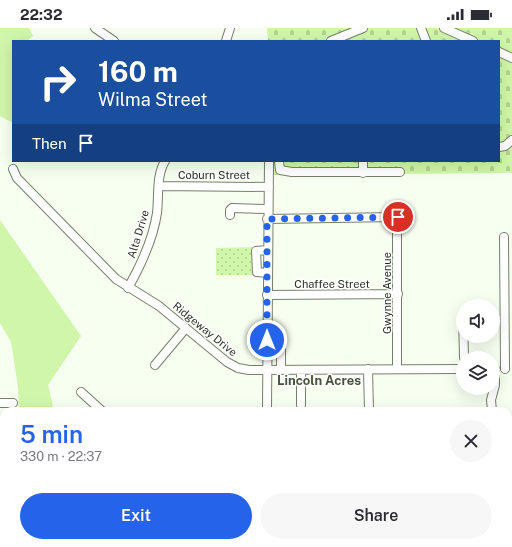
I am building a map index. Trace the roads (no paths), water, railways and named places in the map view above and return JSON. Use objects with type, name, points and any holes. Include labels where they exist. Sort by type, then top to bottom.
[{"type":"street","points":[[95,28],[113,40]]},
{"type":"street","points":[[226,40],[230,28]]},
{"type":"street","points":[[334,40],[363,28]]},
{"type":"street","points":[[421,28],[426,40]]},
{"type":"street","points":[[444,28],[471,40]]},
{"type":"street","points":[[500,52],[512,58]]},
{"type":"street","points":[[500,147],[506,146],[512,140]]},
{"type":"street","name":"Alta Drive","points":[[128,288],[144,256],[154,226],[160,173],[165,162]]},
{"type":"street","points":[[267,407],[267,209],[269,162]]},
{"type":"street","points":[[279,162],[280,170],[292,172],[400,172]]},
{"type":"street","points":[[363,162],[363,173]]},
{"type":"street","name":"Ridgeway Drive","points":[[13,169],[17,178],[116,279],[128,288],[159,306],[227,362],[238,368],[267,370],[456,369]]},
{"type":"street","name":"Coburn Street","points":[[159,186],[269,187]]},
{"type":"street","points":[[230,215],[230,210],[232,208],[267,209]]},
{"type":"street","name":"Gwynne Avenue","points":[[267,219],[398,217],[397,369]]},
{"type":"street","points":[[504,238],[508,369]]},
{"type":"street","name":"Chaffee Street","points":[[267,295],[398,294]]},
{"type":"street","points":[[156,365],[186,328]]},
{"type":"street","points":[[281,341],[281,370]]},
{"type":"street","points":[[368,369],[369,407]]},
{"type":"street","points":[[301,370],[301,405]]},
{"type":"street","points":[[81,392],[98,407]]},
{"type":"street","points":[[492,395],[492,407]]},
{"type":"street","points":[[0,403],[13,403]]},
{"type":"district","name":"Lincoln Acres","points":[[319,380]]}]
